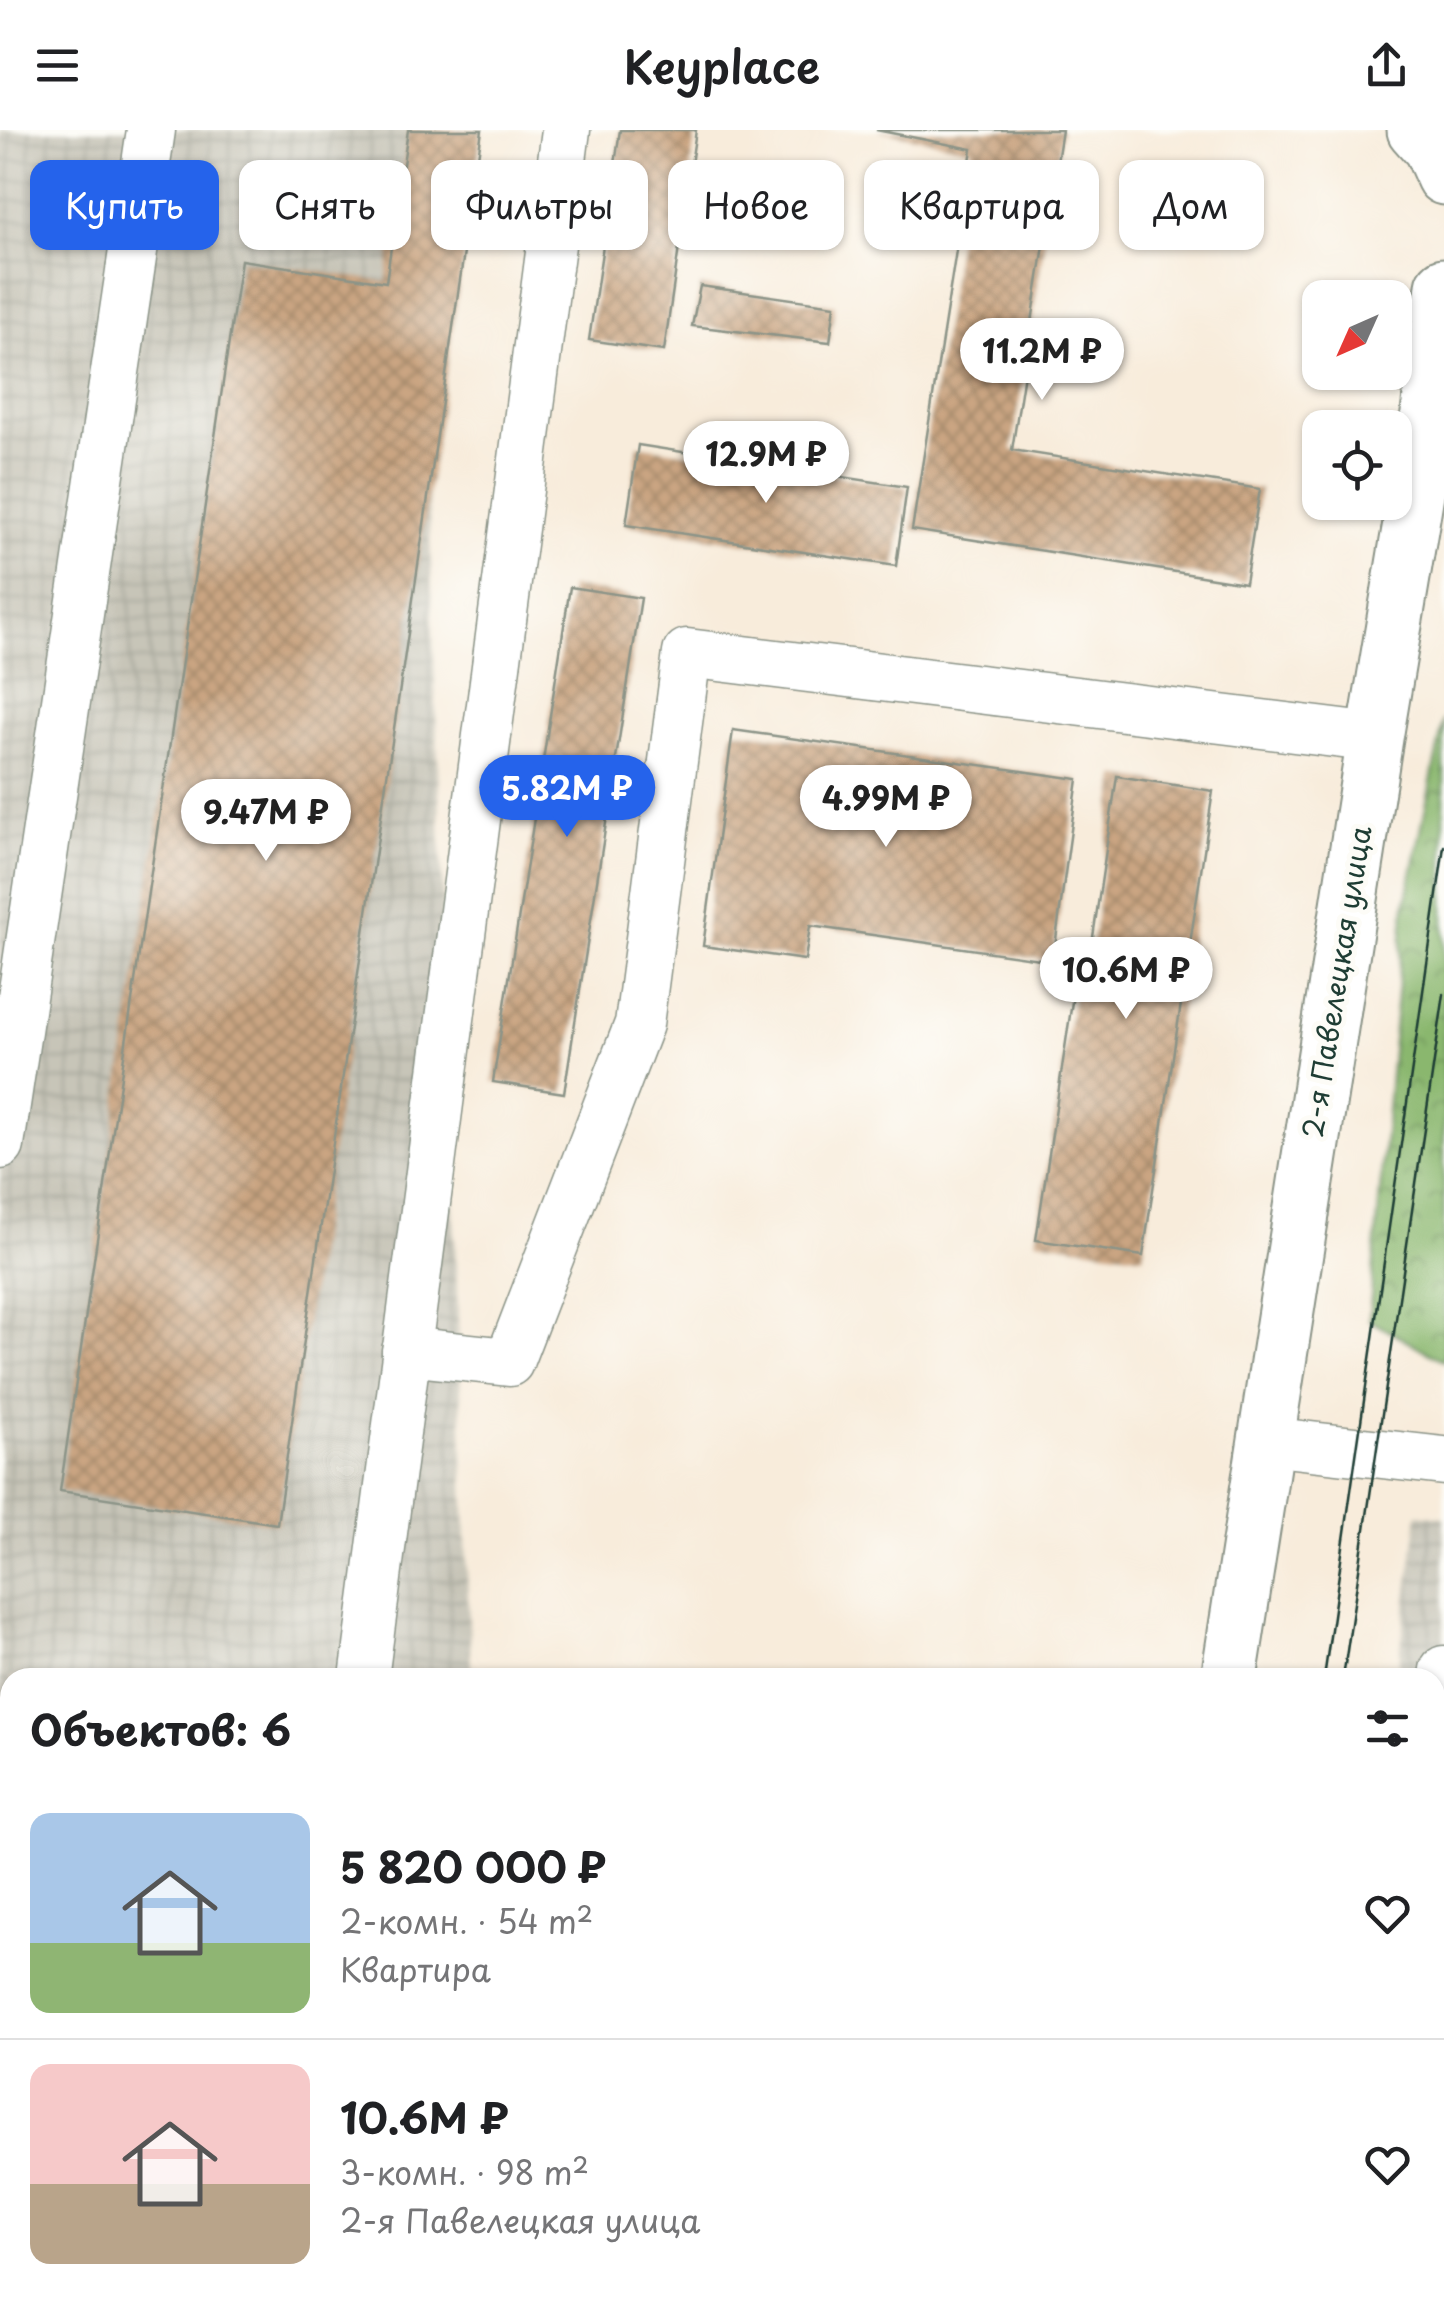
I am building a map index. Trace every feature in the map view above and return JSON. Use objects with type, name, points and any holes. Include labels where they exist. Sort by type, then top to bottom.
[{"type":"main road","points":[[1416,130],[1431,148],[1444,177]]},
{"type":"main road","name":"2-я Павелецкая улица","points":[[1231,1668],[1375,738],[1436,423],[1444,286]]},
{"type":"lane","points":[[0,1145],[151,130]]},
{"type":"lane","points":[[365,1668],[566,130]]},
{"type":"lane","points":[[406,1350],[509,1362],[640,1024],[687,653],[1375,738]]},
{"type":"lane","points":[[1266,1441],[1444,1461]]},
{"type":"shaded area","points":[[0,130],[415,130],[471,1668],[0,1668]]},
{"type":"shaded area","points":[[1418,1514],[1444,1517],[1444,1668],[1398,1668]]},
{"type":"green space","points":[[1444,719],[1444,1361],[1369,1320],[1404,912]]},
{"type":"building","points":[[408,130],[482,130],[478,160],[431,160],[431,250],[464,250],[277,1524],[60,1491],[241,260],[386,282],[391,250],[411,250],[411,160],[404,160]]},
{"type":"building","points":[[620,130],[696,130],[692,160],[668,160],[668,250],[679,250],[664,351],[589,340],[602,250],[648,250],[648,160],[616,160]]},
{"type":"building","points":[[876,130],[1062,130],[1057,160],[970,160],[972,149]]},
{"type":"building","points":[[956,250],[1043,250],[1012,450],[1260,489],[1245,583],[912,530]]},
{"type":"building","points":[[700,286],[835,305],[830,342],[692,326]]},
{"type":"building","points":[[638,445],[907,487],[896,566],[626,525]]},
{"type":"building","points":[[570,587],[641,598],[564,1093],[493,1082]]},
{"type":"building","points":[[733,730],[1078,779],[1053,961],[810,926],[805,960],[703,946]]},
{"type":"building","points":[[1117,776],[1213,791],[1143,1256],[1036,1240],[1075,982],[1086,984]]},
{"type":"tram line","points":[[1325,1668],[1444,846]]},
{"type":"tram line","points":[[1344,1668],[1444,994]]}]
